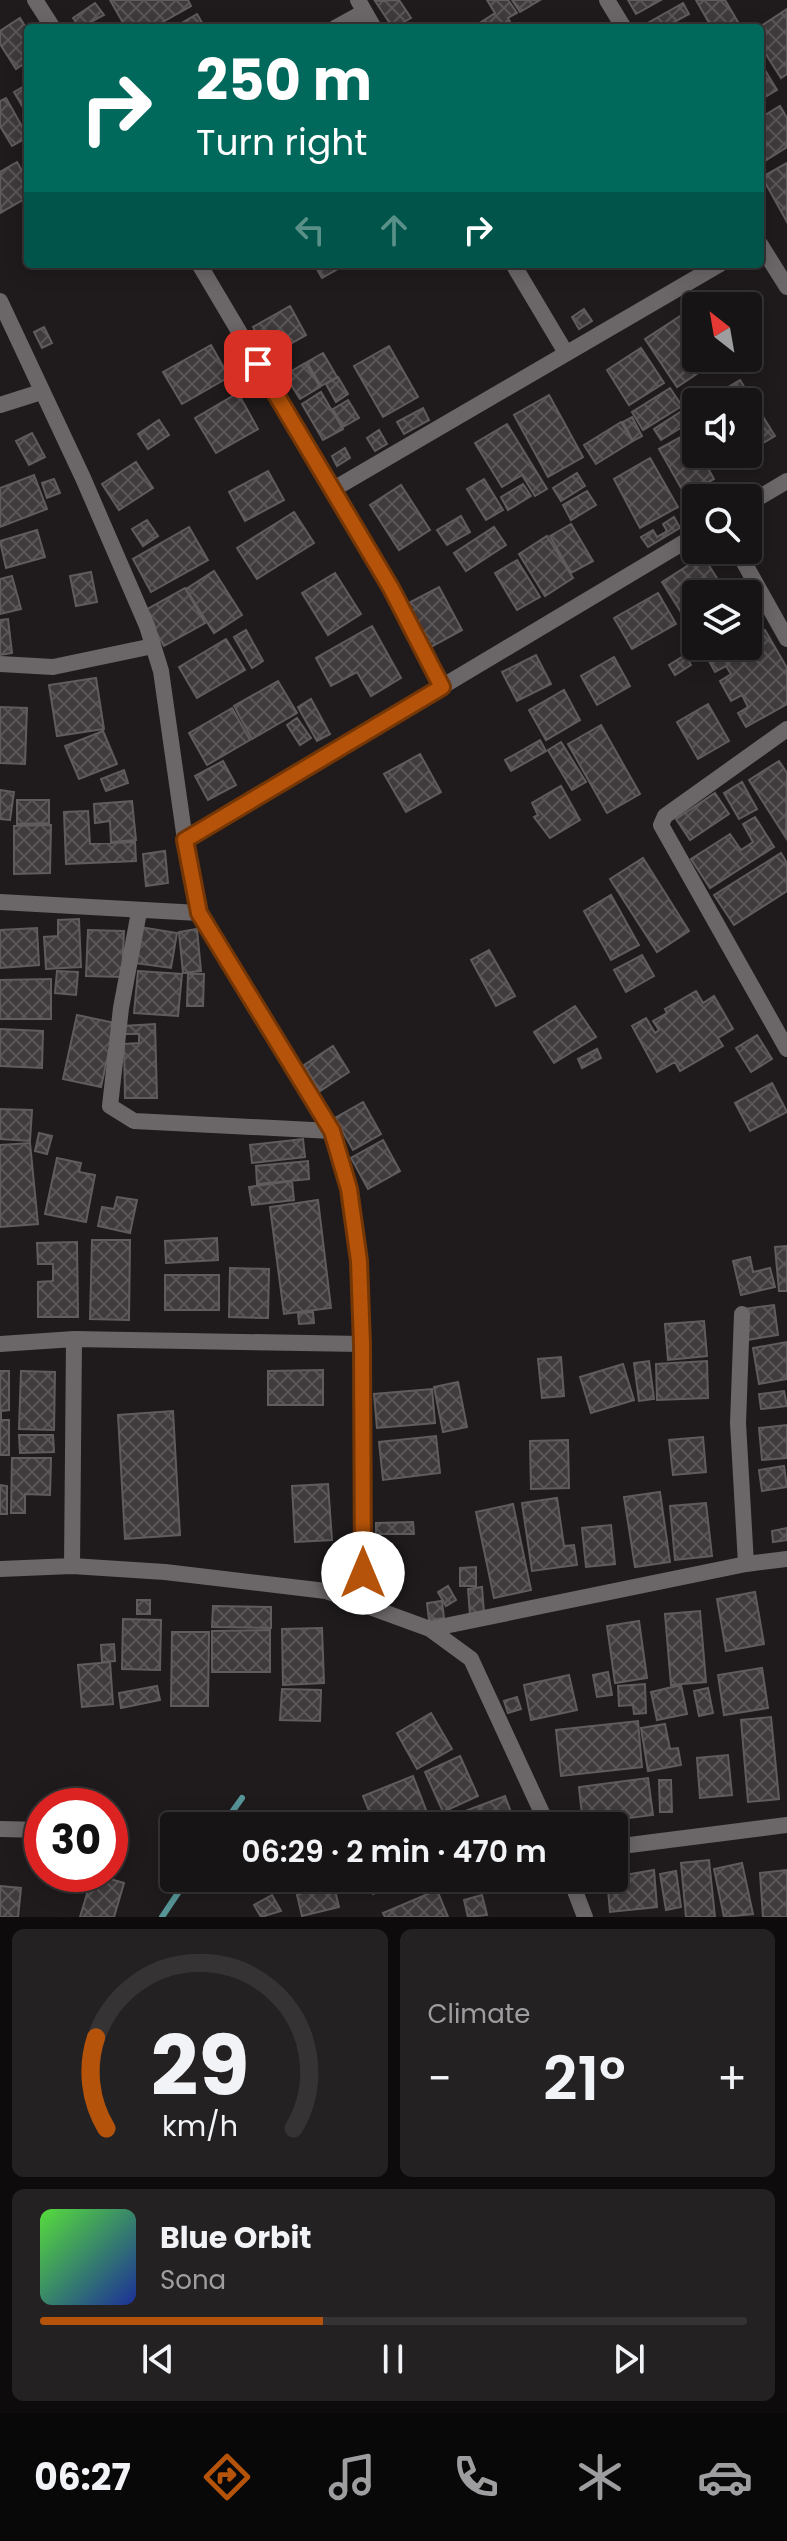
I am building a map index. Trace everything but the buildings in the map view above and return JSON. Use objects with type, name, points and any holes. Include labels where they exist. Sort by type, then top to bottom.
[{"type":"street","points":[[35,0],[50,24]]},
{"type":"street","points":[[607,0],[622,24]]},
{"type":"street","points":[[340,24],[361,6],[372,24]]},
{"type":"street","points":[[764,250],[787,287]]},
{"type":"street","points":[[201,268],[391,588],[442,687]]},
{"type":"street","points":[[515,268],[566,353]]},
{"type":"street","points":[[332,490],[713,268]]},
{"type":"street","points":[[0,301],[83,478],[153,646],[161,671],[174,745],[185,840],[199,913],[332,1131],[349,1189],[359,1261],[362,1344],[363,1602]]},
{"type":"street","points":[[0,405],[41,392]]},
{"type":"street","points":[[762,496],[787,481]]},
{"type":"street","points":[[185,840],[682,543]]},
{"type":"street","points":[[745,564],[787,639]]},
{"type":"street","points":[[0,664],[53,667],[153,646]]},
{"type":"street","points":[[787,729],[665,816],[661,825],[787,1049]]},
{"type":"street","points":[[0,902],[199,913]]},
{"type":"street","points":[[139,912],[121,1008],[110,1106],[134,1121],[332,1131]]},
{"type":"street","points":[[742,1314],[738,1423],[746,1564]]},
{"type":"street","points":[[0,1344],[74,1339],[362,1344]]},
{"type":"street","points":[[72,1566],[74,1339]]},
{"type":"street","points":[[430,1629],[746,1564],[787,1559]]},
{"type":"street","points":[[0,1569],[72,1566],[165,1572],[326,1591],[430,1629],[471,1659],[542,1812]]},
{"type":"street","points":[[628,1845],[787,1825]]},
{"type":"street","points":[[0,1829],[24,1830]]},
{"type":"street","points":[[575,1892],[585,1917]]},
{"type":"waterway","points":[[232,1812],[242,1798]]},
{"type":"waterway","points":[[162,1917],[179,1892]]},
{"type":"route","points":[[258,364],[391,588],[442,687],[185,840],[199,913],[332,1131],[349,1189],[359,1261],[363,1573]]}]
